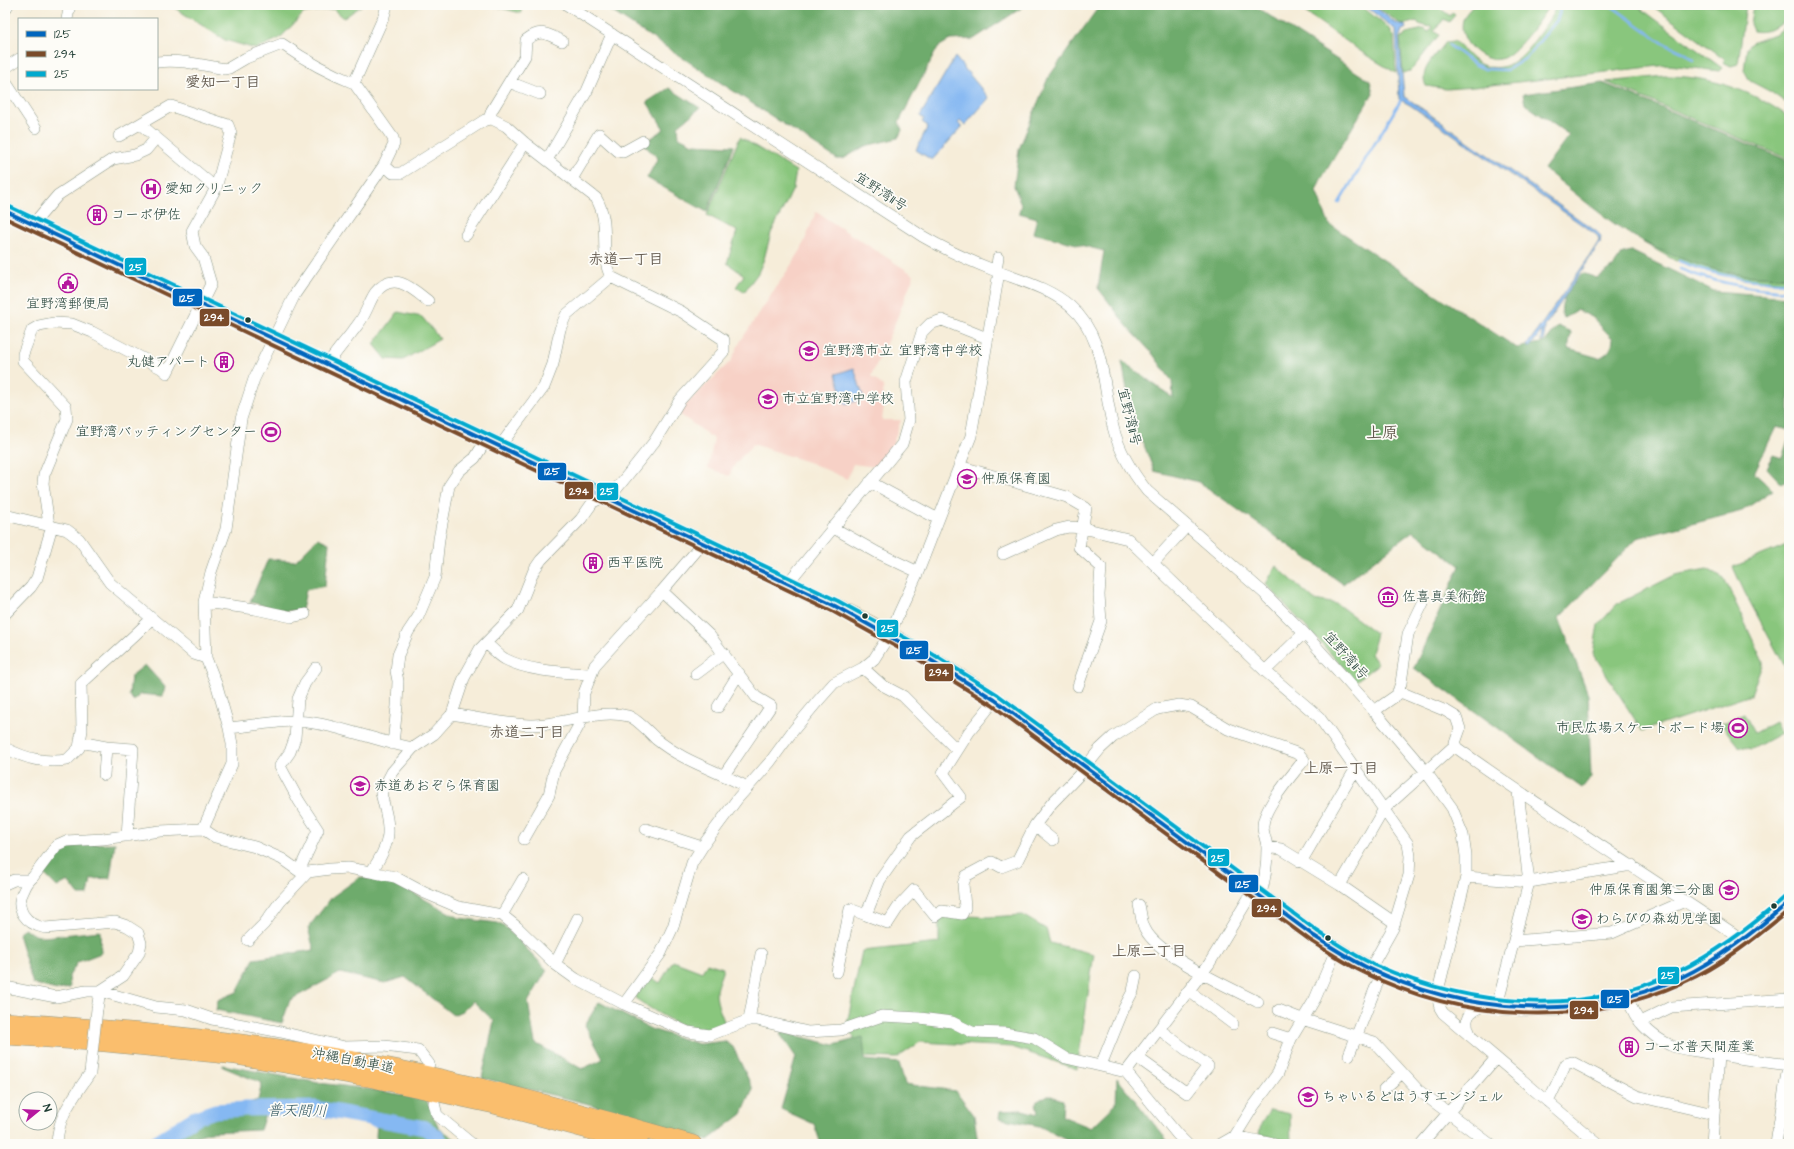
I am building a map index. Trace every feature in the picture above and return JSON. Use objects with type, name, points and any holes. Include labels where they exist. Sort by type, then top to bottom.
[{"type":"highway","points":[[5,211],[703,543],[855,616],[889,635],[995,700],[1256,894],[1373,977],[1437,995],[1494,1005],[1563,1007],[1592,1003],[1628,996],[1663,985],[1684,975],[1743,940],[1789,902]]},
{"type":"highway","name":"沖縄自動車道","points":[[5,1021],[238,1042],[324,1055],[448,1080],[582,1112],[693,1144]]},
{"type":"highway","name":"沖縄自動車道","points":[[5,1036],[105,1043],[236,1056],[368,1078],[494,1105],[640,1144]]},
{"type":"street","points":[[5,10],[8,5]]},
{"type":"street","points":[[68,18],[69,5]]},
{"type":"street","points":[[354,83],[384,16],[387,5]]},
{"type":"street","name":"宜野湾11号","points":[[567,5],[922,236],[949,251],[998,272],[1027,282],[1057,297],[1070,306],[1089,328],[1099,352],[1109,409],[1118,442],[1131,470],[1147,491],[1264,593],[1304,633],[1426,772],[1447,799],[1458,819],[1464,843],[1466,877],[1437,995]]},
{"type":"street","points":[[489,119],[492,110],[525,56],[526,40],[534,33],[547,33],[562,41]]},
{"type":"street","points":[[548,160],[588,91],[612,34]]},
{"type":"street","points":[[158,62],[168,60],[189,62],[224,69],[229,68],[269,48],[282,44],[329,73],[354,83],[393,138],[394,144],[384,165],[295,294],[254,379],[241,419],[226,529],[211,572],[204,602],[206,658],[217,686],[229,728],[232,744],[232,764],[203,829]]},
{"type":"street","points":[[5,68],[18,60]]},
{"type":"street","points":[[5,81],[36,128]]},
{"type":"street","points":[[509,82],[540,94]]},
{"type":"street","points":[[5,614],[37,578],[51,526],[43,483],[44,475],[67,419],[66,407],[23,361],[23,354],[32,330],[39,326],[54,323],[72,324],[92,332],[161,368],[167,373],[211,284],[203,257],[195,246],[192,231],[216,188],[231,133],[228,125],[171,106],[119,136]]},
{"type":"street","points":[[371,872],[387,846],[388,822],[381,792],[392,772],[413,748],[434,734],[452,714],[464,678],[480,649],[518,610],[534,570],[541,560],[581,519],[593,502],[614,492],[654,442],[680,400],[724,352],[724,340],[682,312],[611,277],[606,268],[604,218],[602,208],[596,198],[525,143],[506,126],[492,119],[485,120],[402,174],[393,173],[384,165]]},
{"type":"street","points":[[140,124],[216,188]]},
{"type":"street","points":[[572,179],[599,134],[618,151],[622,152],[643,141]]},
{"type":"street","points":[[33,224],[58,195],[113,159],[135,155],[146,150],[156,138]]},
{"type":"street","points":[[466,235],[525,143]]},
{"type":"street","points":[[624,1004],[661,953],[673,927],[692,863],[702,847],[738,798],[770,762],[792,732],[834,683],[863,668],[874,659],[889,635],[918,572],[971,436],[998,272],[998,258]]},
{"type":"street","points":[[393,744],[397,706],[398,681],[396,671],[398,655],[408,632],[418,617],[434,577],[439,539],[449,486],[459,472],[493,443],[544,387],[553,364],[560,328],[566,315],[611,277]]},
{"type":"street","points":[[327,365],[360,322],[376,293],[384,286],[392,282],[399,282],[410,287],[428,301]]},
{"type":"street","points":[[787,584],[832,527],[902,444],[909,420],[906,382],[922,332],[930,324],[942,320],[987,338]]},
{"type":"street","points":[[959,466],[1067,498],[1086,508],[1079,547],[1101,567],[1099,595],[1101,621],[1078,686]]},
{"type":"street","points":[[870,482],[938,519]]},
{"type":"street","points":[[5,515],[67,530],[79,539],[110,583],[194,654],[206,658]]},
{"type":"street","points":[[1153,563],[1187,526]]},
{"type":"street","points":[[832,527],[878,553],[918,572]]},
{"type":"street","points":[[1003,554],[1056,530],[1069,527],[1083,528],[1128,539],[1265,671],[1319,717],[1356,768],[1408,844],[1410,856],[1409,875],[1395,923],[1373,977],[1349,1055]]},
{"type":"street","points":[[524,840],[549,795],[554,771],[583,718],[584,693],[590,674],[595,665],[703,543]]},
{"type":"street","points":[[662,591],[710,636],[756,697],[771,706],[750,739],[724,775]]},
{"type":"street","points":[[204,602],[256,609],[292,617],[305,614]]},
{"type":"street","points":[[1374,711],[1397,695],[1408,634],[1423,603]]},
{"type":"street","points":[[5,748],[18,754],[48,762],[67,760],[79,748],[82,730],[81,684],[151,619]]},
{"type":"street","points":[[1265,671],[1304,633]]},
{"type":"street","points":[[486,643],[504,658],[522,666],[558,672],[590,674]]},
{"type":"street","points":[[696,674],[724,653]]},
{"type":"street","points":[[248,940],[264,924],[304,872],[318,830],[299,801],[280,766],[290,752],[295,738],[298,699],[305,684],[316,668]]},
{"type":"street","points":[[863,668],[882,685],[904,696],[958,750]]},
{"type":"street","points":[[718,707],[739,673]]},
{"type":"street","points":[[1340,885],[1384,809],[1454,746],[1460,729],[1456,717],[1446,710],[1398,691]]},
{"type":"street","points":[[866,915],[880,880],[911,836],[961,797],[943,773],[969,732],[995,700]]},
{"type":"street","points":[[837,972],[850,909],[888,923],[899,906],[914,890],[935,916],[942,911],[962,914],[965,908],[963,884],[966,876],[992,862],[1001,866],[1018,861],[1035,825],[1052,803],[1086,767],[1100,749],[1113,737],[1157,709],[1179,705],[1192,707],[1228,728],[1298,754],[1304,760],[1274,799],[1265,816],[1263,826],[1267,847],[1263,887],[1256,894],[1189,991],[1126,1072]]},
{"type":"street","points":[[452,714],[531,725],[556,724],[610,714],[629,716],[662,744],[686,759],[724,775],[747,787]]},
{"type":"street","points":[[229,728],[296,721],[338,729],[413,748]]},
{"type":"street","points":[[80,742],[106,747],[133,749],[128,836]]},
{"type":"street","points":[[1454,746],[1518,792],[1632,865],[1743,940]]},
{"type":"street","points":[[104,775],[106,747]]},
{"type":"street","points":[[1301,862],[1356,768]]},
{"type":"street","points":[[1471,1037],[1466,1020],[1473,1011],[1494,1005],[1514,941],[1529,882],[1518,792]]},
{"type":"street","points":[[1035,825],[1053,840]]},
{"type":"street","points":[[57,1144],[57,1131],[62,1116],[90,1074],[100,991],[123,976],[139,953],[141,943],[138,933],[127,926],[115,922],[45,928],[35,926],[25,918],[20,908],[20,896],[29,880],[57,846],[66,841],[128,836],[160,830],[203,829],[216,837],[261,850],[282,859],[304,872],[348,868],[395,877],[425,893],[458,907],[502,915],[517,926],[555,964],[576,979],[624,1004],[688,1032],[710,1034],[749,1020],[757,1020],[808,1032],[841,1030],[882,1016],[920,1018],[952,1022],[972,1032],[1004,1033],[1034,1038],[1066,1058],[1126,1072],[1187,1144]]},
{"type":"street","points":[[646,830],[702,847]]},
{"type":"street","points":[[1267,847],[1281,849],[1340,885],[1395,923]]},
{"type":"street","points":[[1466,877],[1529,882],[1632,865]]},
{"type":"street","points":[[502,915],[523,879]]},
{"type":"street","points":[[5,884],[14,880],[29,880]]},
{"type":"street","points":[[1514,941],[1612,933],[1685,901]]},
{"type":"street","points":[[1139,905],[1144,928],[1154,942],[1174,957],[1258,1002]]},
{"type":"street","points":[[555,964],[578,918]]},
{"type":"street","points":[[1234,1140],[1253,1107],[1278,1073],[1291,1039],[1315,999],[1336,950]]},
{"type":"street","points":[[749,1020],[761,954]]},
{"type":"street","points":[[1101,1065],[1132,991],[1136,976]]},
{"type":"street","points":[[5,987],[56,997],[86,991],[100,991],[156,1007],[186,1010],[212,1019],[281,1032],[346,1047],[384,1046],[418,1050],[429,1064]]},
{"type":"street","points":[[1189,991],[1234,1024]]},
{"type":"street","points":[[1437,995],[1440,1008],[1443,1013],[1598,1144]]},
{"type":"street","points":[[1628,996],[1629,1005],[1640,1022],[1652,1035],[1672,1046],[1718,1055],[1789,1063],[1776,1144]]},
{"type":"street","points":[[1640,1022],[1671,1007],[1789,999]]},
{"type":"street","points":[[1279,1010],[1374,1042],[1418,1090],[1490,1144]]},
{"type":"street","points":[[1138,1058],[1187,1092],[1208,1066],[1160,1030]]},
{"type":"street","points":[[1272,1033],[1291,1039]]},
{"type":"street","points":[[1712,1144],[1718,1055]]},
{"type":"street","points":[[1421,1144],[1496,1058]]},
{"type":"street","points":[[1548,1102],[1566,1064],[1572,1062],[1636,1096],[1714,1114]]},
{"type":"street","points":[[1384,1090],[1402,1073]]},
{"type":"street","points":[[434,1102],[437,1115],[472,1144]]},
{"type":"street","points":[[1221,1144],[1234,1140],[1273,1144]]},
{"type":"shaded area","name":"宜野湾市立 宜野湾中学校","points":[[816,212],[914,275],[893,328],[871,376],[883,386],[884,406],[882,420],[901,420],[891,449],[876,467],[853,464],[847,479],[811,463],[753,444],[735,464],[729,476],[708,468],[714,439],[678,413],[731,361],[740,342],[801,250]]},
{"type":"green space","points":[[170,5],[362,5],[344,18],[334,9],[304,13],[280,38],[256,49],[225,40]]},
{"type":"green space","points":[[522,5],[521,13],[493,6]]},
{"type":"green space","points":[[602,5],[1026,5],[974,39],[950,40],[938,47],[899,122],[902,130],[898,138],[865,146],[843,159],[837,159]]},
{"type":"green space","points":[[1100,5],[1253,5],[1370,81],[1373,93],[1320,181],[1316,191],[1329,224],[1517,348],[1545,342],[1558,326],[1571,332],[1568,349],[1599,358],[1608,352],[1611,348],[1613,339],[1592,317],[1577,310],[1564,318],[1562,306],[1570,289],[1582,273],[1597,278],[1613,267],[1623,253],[1631,251],[1714,291],[1789,297],[1789,430],[1776,427],[1754,473],[1773,490],[1742,511],[1637,538],[1559,618],[1588,694],[1591,777],[1582,788],[1414,668],[1460,566],[1413,531],[1343,584],[1199,482],[1154,471],[1144,445],[1134,429],[1122,361],[1173,398],[1172,381],[1152,353],[1127,326],[1098,288],[1104,251],[1033,233],[1037,218],[1019,213],[1021,204],[1014,186],[1019,149],[1048,78]]},
{"type":"green space","points":[[1295,5],[1360,5],[1391,30],[1391,33],[1394,36],[1396,73],[1366,55]]},
{"type":"green space","points":[[1374,5],[1384,5],[1398,9],[1415,5],[1445,5],[1441,9],[1450,16],[1452,13],[1455,15],[1449,22],[1444,19],[1434,31],[1439,35],[1414,67],[1410,71],[1403,73],[1400,38],[1404,37],[1406,33],[1424,29],[1429,32],[1433,27],[1419,24],[1417,21],[1402,25]]},
{"type":"green space","points":[[1473,5],[1549,5],[1534,27],[1513,52],[1500,59],[1492,59],[1477,53],[1466,41],[1463,33],[1462,25],[1464,17]]},
{"type":"green space","points":[[1556,5],[1636,5],[1722,68],[1719,71],[1668,65],[1474,87],[1446,89],[1426,86],[1424,74],[1426,68],[1446,42],[1454,41],[1480,64],[1495,68],[1503,67],[1518,59],[1531,46],[1550,19]]},
{"type":"green space","points":[[1651,5],[1746,5],[1738,64],[1731,66],[1723,62],[1725,59]]},
{"type":"green space","points":[[1753,5],[1789,5],[1789,19],[1777,27],[1758,32],[1753,31],[1750,24]]},
{"type":"green space","points":[[1789,25],[1789,105],[1771,92],[1750,81],[1744,70],[1747,48],[1751,43],[1775,34]]},
{"type":"green space","points":[[1665,76],[1698,79],[1730,86],[1775,107],[1789,117],[1789,159],[1606,82]]},
{"type":"green space","points":[[1603,83],[1789,161],[1789,277],[1754,276],[1732,273],[1706,267],[1664,252],[1616,225],[1544,169],[1569,135],[1525,104],[1523,94]]},
{"type":"green space","points":[[669,88],[700,108],[678,126],[679,137],[693,144],[734,146],[707,212],[647,178],[658,158],[643,144],[664,129],[647,102]]},
{"type":"green space","points":[[740,137],[796,171],[793,189],[771,233],[764,259],[758,273],[744,292],[736,287],[744,275],[727,263],[737,231],[707,215]]},
{"type":"green space","points":[[1642,242],[1693,262],[1730,274],[1789,278],[1789,282],[1742,279],[1700,269],[1678,260],[1676,261]]},
{"type":"green space","points":[[398,312],[422,317],[440,339],[403,360],[386,359],[374,344]]},
{"type":"green space","points":[[1789,437],[1789,480],[1782,484],[1767,468],[1773,455],[1782,458]]},
{"type":"green space","points":[[318,538],[329,543],[325,586],[306,590],[302,610],[286,611],[250,602],[268,559],[295,561]]},
{"type":"green space","points":[[1789,544],[1789,674],[1745,593],[1733,567]]},
{"type":"green space","points":[[1276,566],[1314,600],[1337,604],[1376,633],[1371,654],[1378,664],[1356,681],[1266,584]]},
{"type":"green space","points":[[1707,569],[1724,578],[1763,662],[1751,695],[1642,731],[1593,653],[1598,625],[1617,604],[1675,575]]},
{"type":"green space","points":[[145,665],[165,687],[163,696],[140,694],[134,701],[129,696],[131,676]]},
{"type":"green space","name":"市民広場スケートボード場","points":[[1744,714],[1755,733],[1775,722],[1781,733],[1752,749],[1738,746],[1721,724]]},
{"type":"green space","points":[[115,843],[110,878],[91,879],[88,895],[79,895],[68,881],[57,887],[44,874],[55,855],[64,847],[86,844]]},
{"type":"green space","points":[[360,877],[400,886],[459,918],[498,923],[508,929],[547,970],[528,1002],[535,1043],[582,1069],[603,1059],[585,1025],[599,1002],[651,1029],[699,1044],[725,1041],[733,1047],[753,1089],[742,1114],[708,1140],[585,1103],[482,1078],[494,1021],[473,1001],[464,1010],[453,1015],[405,977],[385,983],[340,973],[290,1000],[282,1023],[216,1010],[218,1000],[237,992],[254,959],[314,950],[308,928],[332,897]]},
{"type":"green space","points":[[943,915],[989,917],[1022,915],[1046,929],[1050,943],[1094,954],[1077,1069],[1012,1047],[920,1042],[897,1058],[864,1057],[847,1024],[862,951],[939,943],[939,919]]},
{"type":"green space","points":[[24,929],[35,935],[44,937],[100,931],[101,953],[78,962],[69,976],[70,988],[57,990],[33,984],[18,934]]},
{"type":"green space","points":[[673,961],[702,972],[707,963],[723,968],[717,987],[716,996],[726,1026],[712,1030],[698,1030],[689,1028],[669,1019],[635,998],[636,992],[649,976],[660,983]]},
{"type":"green space","points":[[782,1032],[834,1045],[863,1037],[865,1060],[899,1063],[905,1084],[956,1091],[974,1115],[978,1144],[889,1144],[886,1141],[879,1144],[821,1144],[814,1124],[781,1109],[796,1057],[780,1034]]},
{"type":"green space","points":[[223,1065],[319,1083],[369,1089],[426,1099],[439,1128],[462,1144],[380,1144],[376,1137],[377,1122],[323,1112],[265,1114],[260,1130],[210,1132],[180,1141],[175,1144],[148,1144],[216,1108],[243,1105],[258,1100],[262,1083],[223,1067]]},
{"type":"green space","points":[[1117,1078],[1170,1144],[1075,1144],[1039,1126],[999,1118],[1000,1111],[1022,1110],[1038,1114],[1036,1102],[1048,1095],[1063,1100],[1062,1116],[1091,1128],[1116,1104]]},
{"type":"green space","points":[[1270,1110],[1290,1114],[1291,1142],[1259,1134],[1261,1124]]},
{"type":"water","points":[[1364,5],[1376,8],[1395,23],[1406,26],[1407,28],[1402,30],[1399,38],[1404,96],[1601,236],[1600,243],[1545,326],[1544,341],[1541,341],[1542,330],[1530,347],[1527,345],[1587,260],[1599,241],[1598,236],[1444,128],[1399,99],[1396,30]]},
{"type":"water","points":[[955,57],[989,98],[965,125],[960,121],[958,123],[962,127],[932,160],[916,150],[928,126],[922,122],[924,119],[920,116]]},
{"type":"water","points":[[854,368],[864,399],[845,404],[836,374]]},
{"type":"waterway","points":[[1449,45],[1474,64],[1485,69],[1507,70],[1526,58],[1557,20],[1562,5]]},
{"type":"waterway","points":[[1610,5],[1663,43],[1685,53],[1694,60]]},
{"type":"waterway","points":[[1339,203],[1401,100]]},
{"type":"waterway","points":[[1679,261],[1707,271],[1733,277],[1789,283]]},
{"type":"waterway","points":[[1680,269],[1720,282],[1761,289],[1789,291]]},
{"type":"waterway","name":"普天間川","points":[[153,1144],[195,1118],[215,1111],[315,1108],[425,1128],[438,1137],[442,1144]]},
{"type":"transit line","name":"25","points":[[8,206],[838,601],[920,646],[998,695],[1317,931],[1367,961],[1411,979],[1449,990],[1488,998],[1527,1001],[1566,1001],[1604,996],[1642,986],[1693,964],[1734,938],[1785,897]]},
{"type":"transit line","name":"125","points":[[5,211],[835,606],[916,651],[995,700],[1314,936],[1359,964],[1403,983],[1442,995],[1481,1003],[1522,1007],[1562,1007],[1603,1002],[1642,992],[1680,978],[1695,970],[1737,944],[1789,902]]},
{"type":"transit line","name":"294","points":[[5,218],[832,611],[913,656],[992,705],[1311,941],[1356,969],[1401,988],[1440,1001],[1480,1009],[1521,1013],[1563,1013],[1603,1008],[1643,998],[1697,976],[1738,950],[1789,910]]},
{"type":"place","name":"愛知クリニック","points":[[151,189]]},
{"type":"place","name":"コーポ伊佐","points":[[97,215]]},
{"type":"place","name":"宜野湾郵便局","points":[[68,283]]},
{"type":"place","name":"宜野湾市立 宜野湾中学校","points":[[809,351]]},
{"type":"place","name":"丸健アパート","points":[[224,362]]},
{"type":"place","name":"市立宜野湾中学校","points":[[768,399]]},
{"type":"place","name":"宜野湾バッティングセンター","points":[[271,432]]},
{"type":"place","name":"仲原保育園","points":[[967,479]]},
{"type":"place","name":"西平医院","points":[[593,563]]},
{"type":"place","name":"佐喜真美術館","points":[[1388,597]]},
{"type":"place","name":"市民広場スケートボード場","points":[[1738,728]]},
{"type":"place","name":"赤道あおぞら保育園","points":[[360,786]]},
{"type":"place","name":"仲原保育園第二分園","points":[[1729,890]]},
{"type":"place","name":"わらびの森幼児学園","points":[[1582,919]]},
{"type":"place","name":"コーポ普天間産業","points":[[1629,1047]]},
{"type":"place","name":"ちゃいるどはうすエンジェル","points":[[1308,1097]]},
{"type":"district","name":"愛知一丁目","points":[[223,82]]},
{"type":"district","name":"赤道一丁目","points":[[626,259]]},
{"type":"district","name":"上原","points":[[1382,433]]},
{"type":"district","name":"赤道二丁目","points":[[527,732]]},
{"type":"district","name":"上原一丁目","points":[[1341,768]]},
{"type":"district","name":"上原二丁目","points":[[1149,951]]}]
